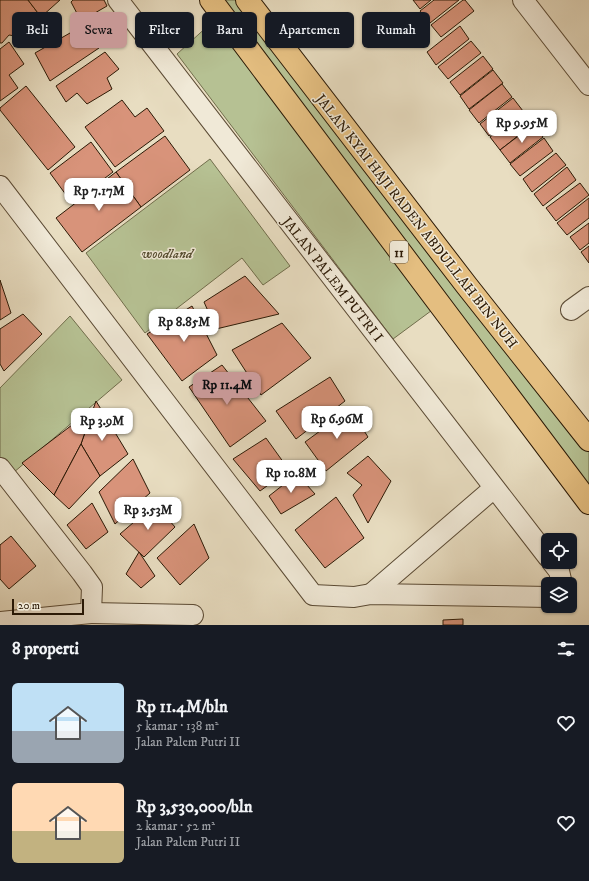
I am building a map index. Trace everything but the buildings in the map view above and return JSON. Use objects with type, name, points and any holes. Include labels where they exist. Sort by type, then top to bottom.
[{"type":"highway","name":"JALAN KYAI HAJI RADEN ABDULLAH BIN NUH","points":[[211,0],[589,503]]},
{"type":"highway","name":"JALAN KYAI HAJI RADEN ABDULLAH BIN NUH","points":[[247,0],[467,286],[589,440]]},
{"type":"highway","points":[[439,305],[467,286]]},
{"type":"street","name":"JALAN PALEM PUTRI I","points":[[118,0],[541,548]]},
{"type":"street","points":[[523,0],[589,85]]},
{"type":"street","points":[[0,186],[313,595],[354,597],[371,594],[541,597]]},
{"type":"street","points":[[571,310],[589,297]]},
{"type":"street","points":[[0,468],[92,587],[91,613]]},
{"type":"street","points":[[371,594],[494,488]]},
{"type":"street","points":[[0,622],[91,613],[193,615]]},
{"type":"green space","points":[[206,0],[246,0],[255,12],[219,12]]},
{"type":"green space","points":[[257,14],[265,25],[265,48],[283,48],[589,443],[589,503],[439,305],[393,339],[177,54],[184,48],[194,48],[194,39],[202,31],[202,48],[257,48]]},
{"type":"green space","name":"woodland","points":[[210,159],[290,266],[263,285],[242,258],[145,333],[86,253]]},
{"type":"green space","points":[[70,316],[122,380],[13,473],[0,457],[0,388]]}]
